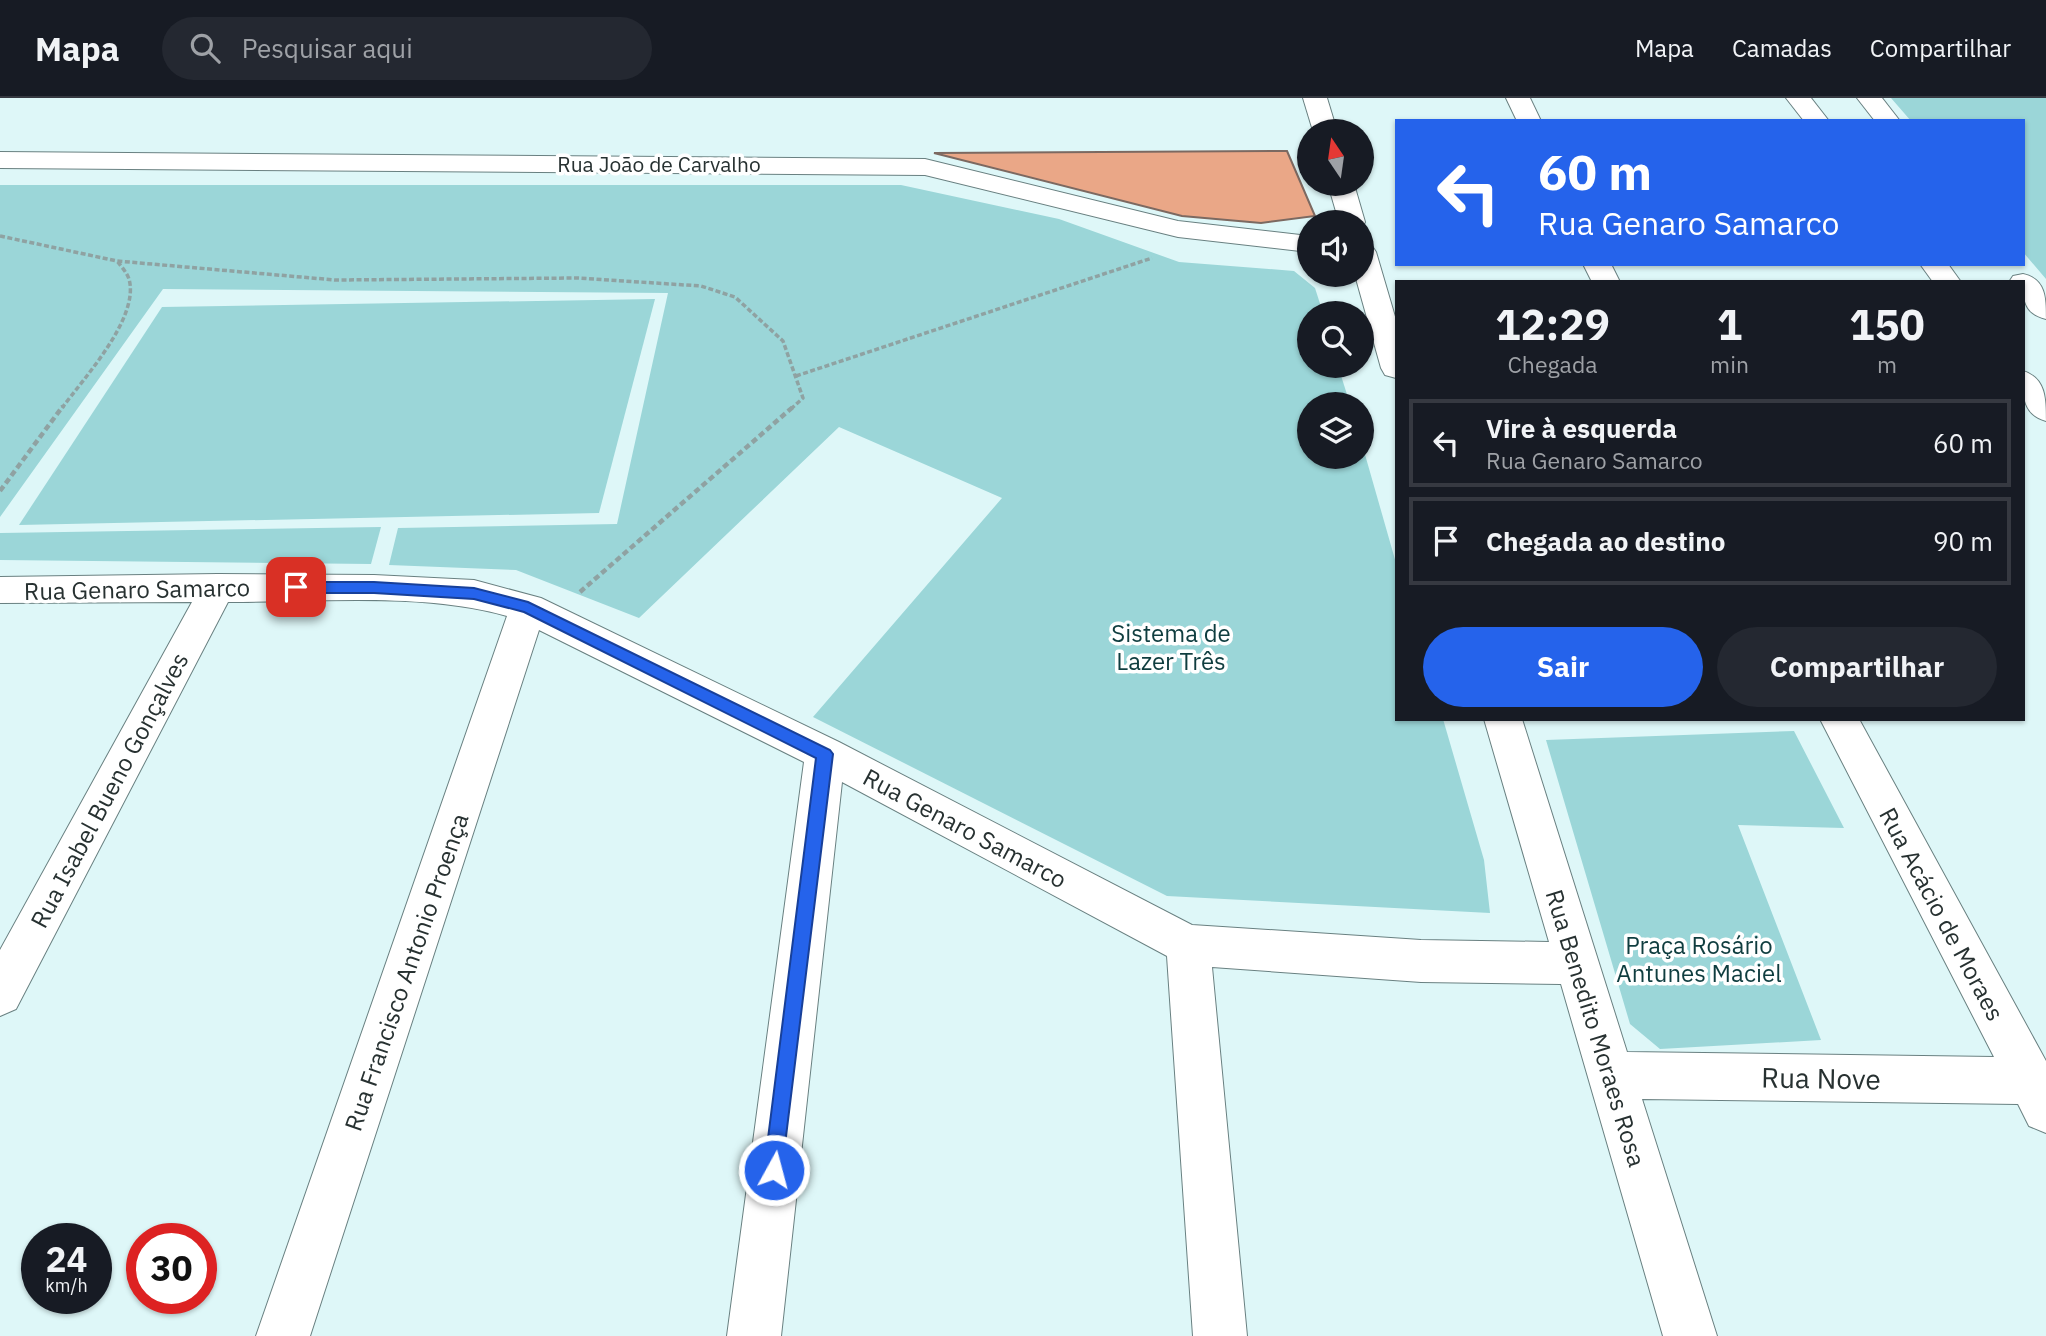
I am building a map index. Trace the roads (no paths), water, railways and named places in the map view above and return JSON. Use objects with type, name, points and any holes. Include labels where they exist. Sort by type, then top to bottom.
[{"type":"street","points":[[1315,98],[1321,119]]},
{"type":"street","points":[[1518,98],[1528,119]]},
{"type":"street","points":[[1798,98],[1815,119]]},
{"type":"street","points":[[1868,98],[1886,119]]},
{"type":"street","name":"Rua João de Carvalho","points":[[0,160],[925,167],[996,181],[1160,225],[1220,236],[1297,243]]},
{"type":"street","points":[[2010,266],[2021,280]]},
{"type":"street","points":[[2025,284],[2046,310]]},
{"type":"street","points":[[1372,287],[1395,365]]},
{"type":"street","points":[[2025,384],[2046,411]]},
{"type":"street","name":"Rua Genaro Samarco","points":[[0,590],[218,587],[374,588],[474,593],[539,613],[825,754],[1188,945],[1421,961],[1577,963]]},
{"type":"street","name":"Rua Isabel Bueno Gonçalves","points":[[0,994],[218,587]]},
{"type":"street","name":"Rua Francisco Antonio Proença","points":[[284,1336],[539,613]]},
{"type":"street","name":"Rua Benedito Moraes Rosa","points":[[1504,721],[1690,1336]]},
{"type":"street","name":"Rua Acácio de Moraes","points":[[1840,721],[2038,1095]]},
{"type":"street","points":[[754,1336],[825,754]]},
{"type":"street","points":[[1188,945],[1220,1336]]},
{"type":"street","name":"Rua Nove","points":[[1611,1075],[2038,1095]]},
{"type":"park label","name":"Sistema de Lazer Três","points":[[1171,647]]},
{"type":"park label","name":"Praça Rosário Antunes Maciel","points":[[1699,959]]}]
